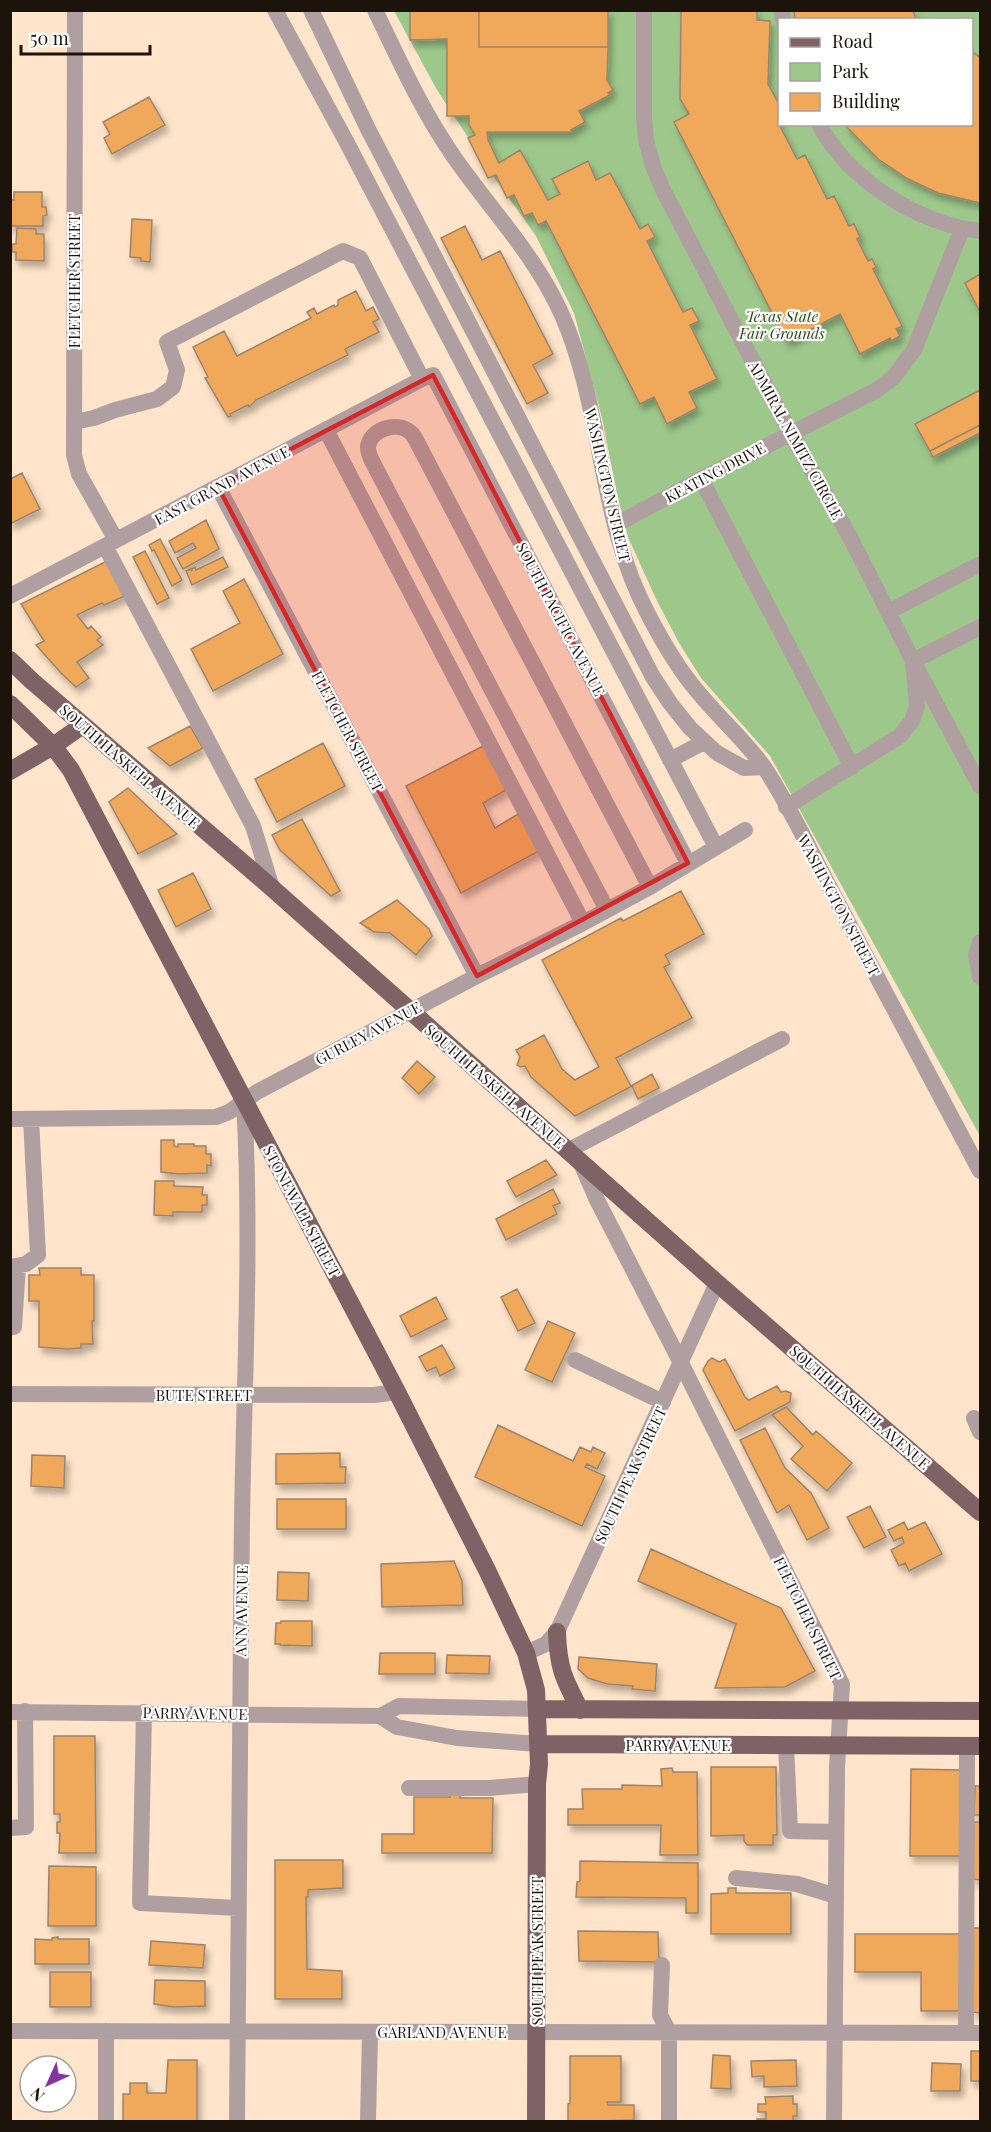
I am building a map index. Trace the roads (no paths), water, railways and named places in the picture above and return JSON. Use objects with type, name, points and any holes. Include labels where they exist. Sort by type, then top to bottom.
[{"type":"main road","name":"SOUTH HASKELL AVENUE","points":[[10,660],[272,888],[717,1283],[981,1512]]},
{"type":"main road","name":"STONEWALL STREET","points":[[10,704],[53,746],[71,770],[397,1392],[487,1570],[526,1653],[536,1690],[538,1744]]},
{"type":"main road","points":[[10,771],[53,746],[83,724]]},
{"type":"main road","points":[[557,1632],[562,1675],[580,1710]]},
{"type":"main road","name":"PARRY AVENUE","points":[[537,1709],[981,1711]]},
{"type":"main road","name":"PARRY AVENUE","points":[[538,1744],[974,1746]]},
{"type":"main road","name":"SOUTH PEAK STREET","points":[[536,2121],[538,1744]]},
{"type":"street","name":"FLETCHER STREET","points":[[75,10],[74,455],[79,474],[110,543],[253,826],[272,888]]},
{"type":"street","points":[[275,10],[670,760],[709,851]]},
{"type":"street","points":[[311,10],[368,129],[653,676],[670,703],[704,742],[717,753],[744,768],[763,766]]},
{"type":"street","name":"WASHINGTON STREET","points":[[375,10],[450,152],[527,254],[544,279],[561,312],[573,341],[615,525],[634,585],[669,651],[695,689],[763,766],[981,1171]]},
{"type":"street","name":"ADMIRAL NIMITZ CIRCLE","points":[[644,10],[646,140],[663,190],[790,432],[850,537],[913,661],[981,786]]},
{"type":"street","points":[[820,126],[844,160],[869,183],[900,203],[935,219],[962,229],[981,231]]},
{"type":"street","points":[[346,141],[368,129]]},
{"type":"street","name":"KEATING DRIVE","points":[[615,525],[790,432],[875,391],[894,377],[914,350],[962,229]]},
{"type":"street","name":"SOUTH PACIFIC AVENUE","points":[[74,422],[157,399],[173,387],[177,370],[167,342],[343,251],[360,258],[428,377],[688,863]]},
{"type":"street","name":"EAST GRAND AVENUE","points":[[10,596],[428,377]]},
{"type":"street","points":[[371,407],[382,429]]},
{"type":"street","points":[[607,910],[372,461],[368,449],[371,438],[382,429],[397,427],[409,431],[416,440],[651,887]]},
{"type":"street","points":[[326,430],[583,923]]},
{"type":"street","points":[[701,479],[852,767]]},
{"type":"street","name":"FLETCHER STREET","points":[[218,487],[477,976]]},
{"type":"street","points":[[888,612],[981,564]]},
{"type":"street","points":[[913,661],[981,627]]},
{"type":"street","name":"ADMIRAL NIMITZ CIRCLE","points":[[786,807],[900,736],[912,721],[917,706],[913,661]]},
{"type":"street","points":[[670,760],[704,742]]},
{"type":"street","name":"GURLEY AVENUE","points":[[10,1119],[216,1117],[229,1112],[257,1092],[651,887],[745,831]]},
{"type":"street","points":[[981,942],[976,955],[981,977]]},
{"type":"street","points":[[574,1155],[782,1039]]},
{"type":"street","name":"ANN AVENUE","points":[[237,2121],[239,1713],[246,1362],[247,1148],[244,1101]]},
{"type":"street","points":[[10,1327],[14,1327],[14,1266],[26,1264],[38,1255],[31,1119]]},
{"type":"street","name":"FLETCHER STREET","points":[[574,1155],[842,1684],[836,1832],[834,2121]]},
{"type":"street","name":"SOUTH PEAK STREET","points":[[526,1653],[546,1644],[557,1632],[717,1283]]},
{"type":"street","points":[[575,1360],[663,1402]]},
{"type":"street","name":"BUTE STREET","points":[[10,1394],[374,1395],[397,1392]]},
{"type":"street","name":"PARRY AVENUE","points":[[18,1712],[380,1716],[399,1706],[537,1709]]},
{"type":"street","points":[[10,1828],[26,1827],[18,1712]]},
{"type":"street","points":[[144,1712],[140,1903],[238,1908]]},
{"type":"street","name":"PARRY AVENUE","points":[[380,1716],[397,1727],[457,1737],[538,1744]]},
{"type":"street","points":[[786,1745],[790,1831],[836,1832]]},
{"type":"street","points":[[974,1746],[974,2033]]},
{"type":"street","points":[[409,1788],[490,1788],[537,1784]]},
{"type":"street","points":[[736,1878],[797,1884],[836,1896]]},
{"type":"street","points":[[662,1965],[660,2014],[669,2032],[669,2121]]},
{"type":"street","name":"GARLAND AVENUE","points":[[10,2031],[974,2033]]},
{"type":"street","points":[[106,2031],[106,2121]]},
{"type":"street","points":[[369,2121],[370,2032]]},
{"type":"park label","name":"Texas State Fair Grounds","points":[[782,324]]}]
